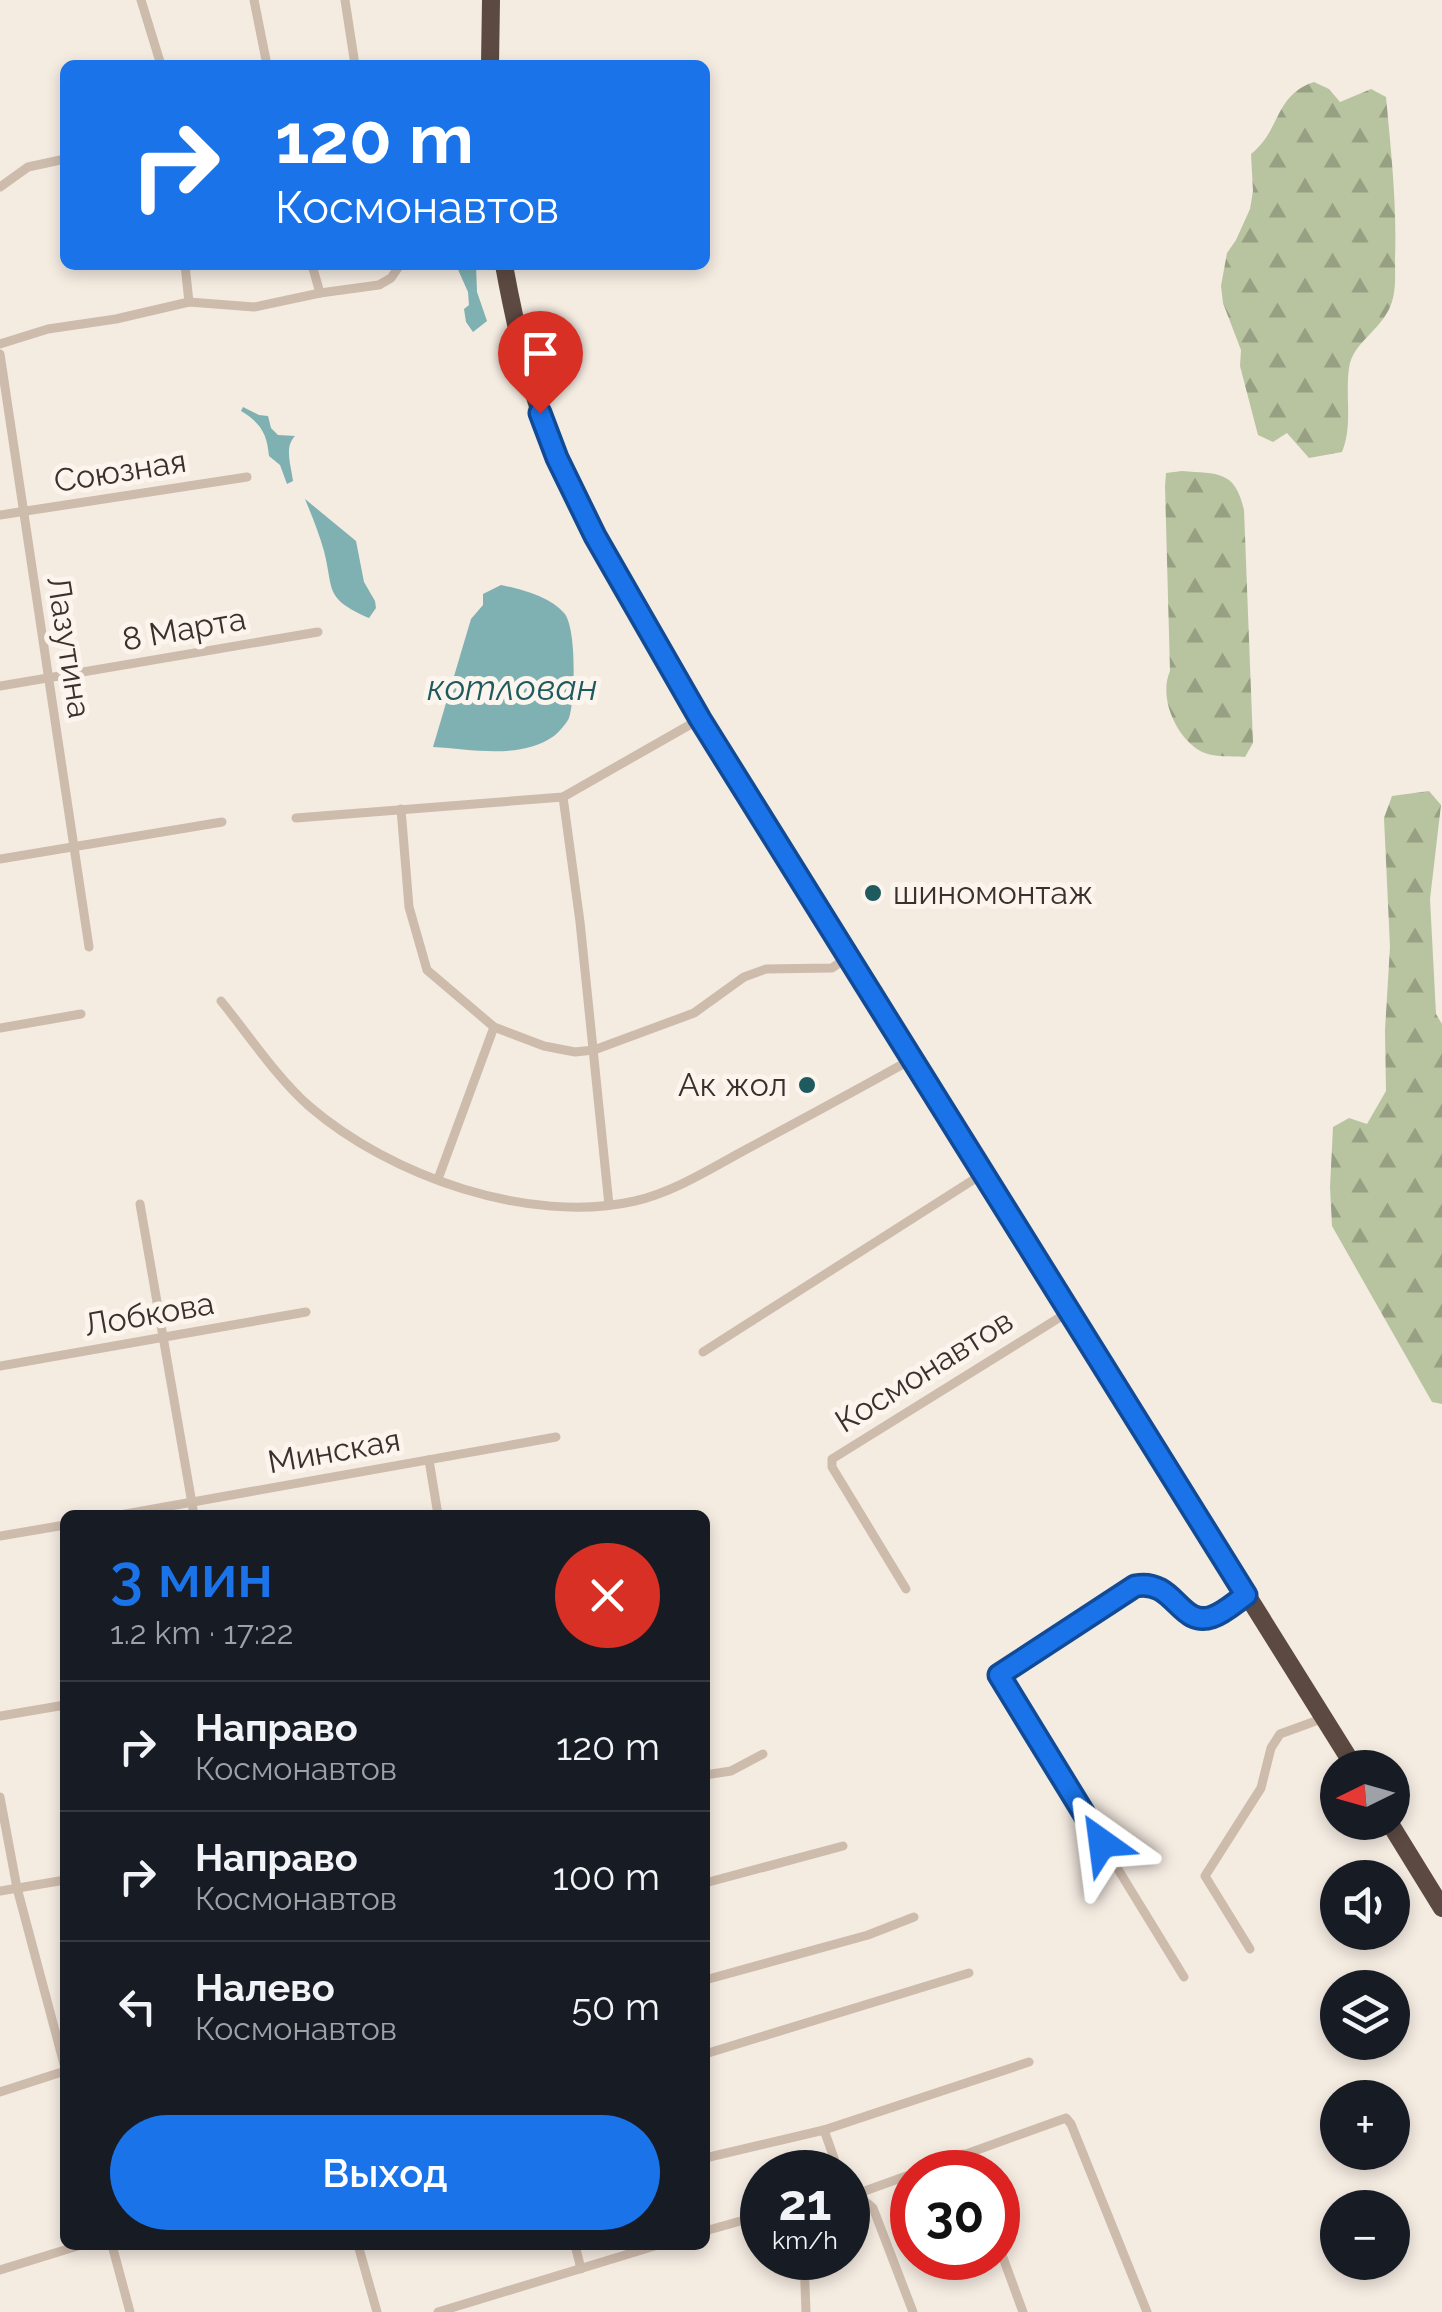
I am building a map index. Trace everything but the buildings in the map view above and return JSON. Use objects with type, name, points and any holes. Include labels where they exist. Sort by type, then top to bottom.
[{"type":"highway","points":[[490,60],[491,0]]},
{"type":"highway","points":[[505,270],[514,325],[534,394],[557,458],[604,552],[700,719],[1344,1750]]},
{"type":"highway","points":[[1400,1840],[1442,1908]]},
{"type":"street","points":[[142,0],[160,60]]},
{"type":"street","points":[[254,0],[266,60]]},
{"type":"street","points":[[345,0],[353,60]]},
{"type":"street","points":[[0,187],[18,171],[60,160]]},
{"type":"street","points":[[186,270],[189,302]]},
{"type":"street","points":[[313,270],[320,293]]},
{"type":"street","points":[[0,344],[48,328],[189,302],[254,307],[379,285],[397,270]]},
{"type":"street","name":"Лазутина","points":[[0,354],[89,947]]},
{"type":"street","name":"Союзная","points":[[0,515],[247,476]]},
{"type":"street","name":"8 Марта","points":[[0,686],[318,632]]},
{"type":"street","points":[[296,818],[563,797],[700,719]]},
{"type":"street","points":[[563,797],[609,1205]]},
{"type":"street","points":[[401,809],[409,907],[422,959],[435,979],[494,1027],[560,1050],[594,1050],[694,1012],[744,976],[766,968],[832,968],[848,957]]},
{"type":"street","points":[[0,859],[222,822]]},
{"type":"street","points":[[221,1002],[306,1104],[340,1130],[393,1162],[531,1205],[571,1208],[636,1201],[688,1180],[912,1059]]},
{"type":"street","points":[[0,1028],[81,1014]]},
{"type":"street","points":[[438,1179],[494,1027]]},
{"type":"street","points":[[703,1352],[984,1173]]},
{"type":"street","points":[[140,1204],[193,1510]]},
{"type":"street","name":"Космонавтов","points":[[906,1589],[832,1467],[832,1459],[1070,1311]]},
{"type":"street","name":"Лобкова","points":[[0,1366],[306,1312]]},
{"type":"street","name":"Минская","points":[[148,1510],[556,1437]]},
{"type":"street","points":[[428,1460],[437,1510]]},
{"type":"street","points":[[0,1536],[60,1526]]},
{"type":"street","points":[[1184,1977],[999,1675],[1135,1586],[1150,1584],[1165,1590],[1190,1616],[1197,1618],[1216,1615],[1246,1595]]},
{"type":"street","points":[[0,1716],[60,1706]]},
{"type":"street","points":[[1250,1948],[1206,1876],[1261,1788],[1271,1748],[1280,1734],[1324,1718]]},
{"type":"street","points":[[710,1774],[731,1770],[762,1754]]},
{"type":"street","points":[[0,1798],[17,1888],[60,2050]]},
{"type":"street","points":[[710,1882],[843,1846]]},
{"type":"street","points":[[0,1890],[60,1881]]},
{"type":"street","points":[[710,1979],[868,1935],[914,1917]]},
{"type":"street","points":[[710,2052],[968,1973]]},
{"type":"street","points":[[710,2157],[824,2130],[1029,2062]]},
{"type":"street","points":[[0,2092],[60,2071]]},
{"type":"street","points":[[975,2150],[1066,2118],[1072,2124],[1146,2312]]},
{"type":"street","points":[[824,2130],[831,2150]]},
{"type":"street","points":[[870,2205],[913,2312]]},
{"type":"street","points":[[710,2230],[740,2221]]},
{"type":"street","points":[[0,2270],[65,2250]]},
{"type":"street","points":[[113,2250],[130,2312]]},
{"type":"street","points":[[359,2250],[377,2312]]},
{"type":"street","points":[[576,2250],[581,2268]]},
{"type":"street","points":[[438,2312],[641,2250]]},
{"type":"street","points":[[805,2280],[806,2312]]},
{"type":"street","points":[[1011,2280],[1023,2312]]},
{"type":"green space","points":[[1314,82],[1329,89],[1340,102],[1371,89],[1386,97],[1394,198],[1395,279],[1389,309],[1352,358],[1342,452],[1309,458],[1287,433],[1273,442],[1258,435],[1240,366],[1241,350],[1223,303],[1221,286],[1227,253],[1250,209],[1251,154],[1268,135],[1284,104]]},
{"type":"green space","points":[[1166,473],[1215,474],[1230,481],[1244,510],[1253,743],[1245,757],[1214,755],[1197,749],[1175,724],[1168,702],[1165,486]]},
{"type":"green space","points":[[1429,791],[1441,805],[1430,899],[1436,1014],[1442,1024],[1442,1404],[1432,1402],[1332,1226],[1330,1187],[1333,1127],[1349,1118],[1367,1124],[1386,1091],[1390,947],[1384,818],[1392,796]]},
{"type":"water","points":[[458,270],[476,270],[477,292],[487,321],[473,332],[464,309],[469,305]]},
{"type":"water","points":[[243,407],[268,416],[278,435],[295,436],[289,451],[293,481],[287,484],[280,465],[269,456],[262,430],[241,411]]},
{"type":"water","points":[[305,499],[356,541],[364,582],[375,601],[376,608],[369,618],[344,605],[333,592],[322,544]]},
{"type":"water","name":"котлован","points":[[501,585],[544,598],[564,613],[571,633],[574,664],[569,718],[554,736],[526,748],[495,751],[433,747],[471,619],[483,605],[483,594]]},
{"type":"place","name":"шиномонтаж","points":[[873,893]]},
{"type":"place","name":"Ак жол","points":[[807,1085]]},
{"type":"route","points":[[540,413],[595,536],[700,719],[1246,1595],[1216,1615],[1197,1618],[1190,1616],[1165,1590],[1150,1584],[1135,1586],[999,1675],[1102,1843]]}]
